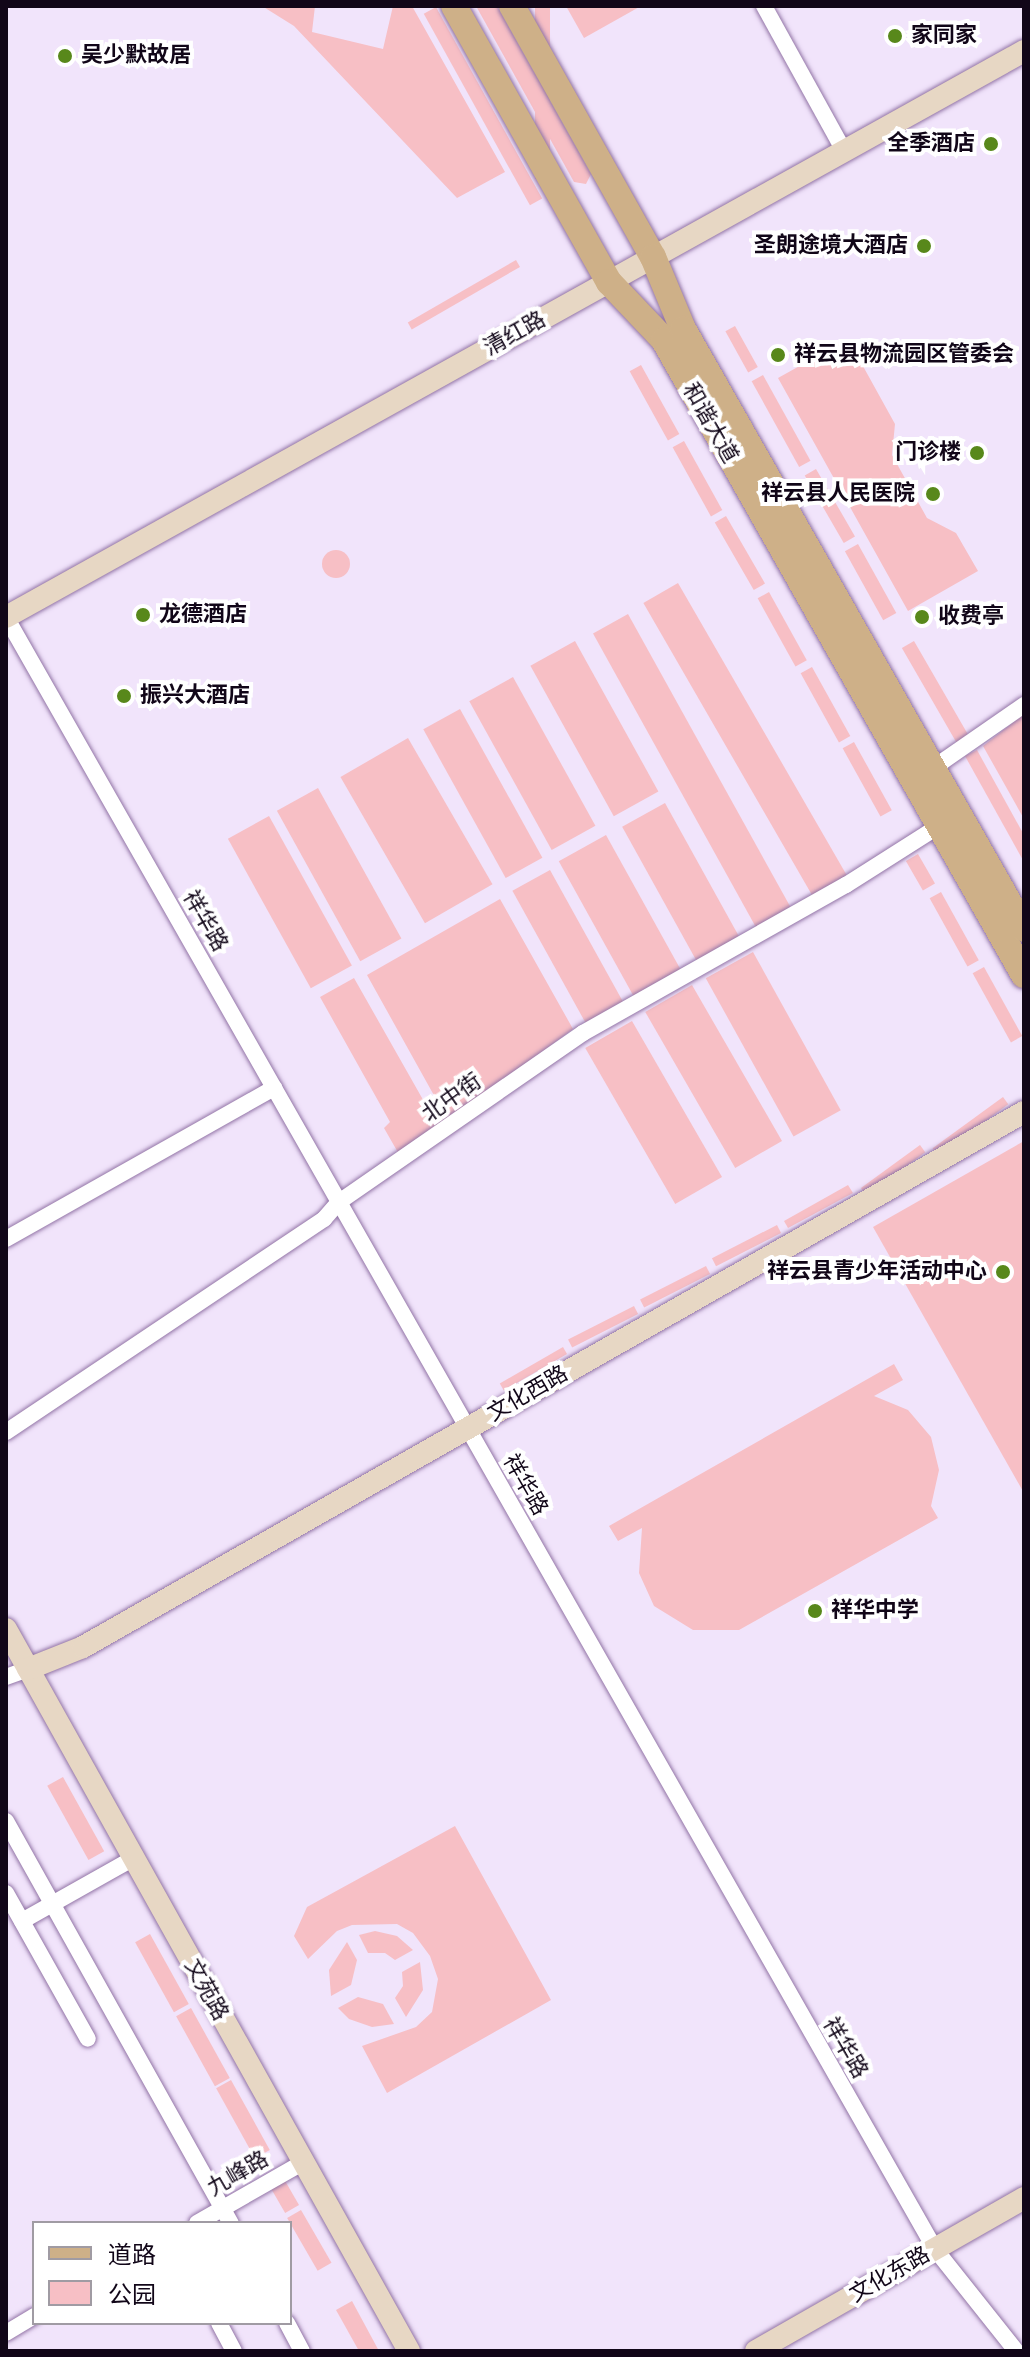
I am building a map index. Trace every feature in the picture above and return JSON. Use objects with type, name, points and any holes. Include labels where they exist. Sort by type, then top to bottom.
[{"type":"main road","name":"和谐大道","points":[[454,6],[609,282],[664,340],[1024,975]]},
{"type":"main road","name":"和谐大道","points":[[512,6],[653,257],[683,329],[1024,929]]},
{"type":"main road","name":"清红路","points":[[6,617],[1024,51]]},
{"type":"main road","name":"文化西路","points":[[28,1669],[83,1647],[1024,1112]]},
{"type":"main road","name":"文苑路","points":[[6,1629],[409,2351]]},
{"type":"main road","name":"文化东路","points":[[756,2351],[1024,2198]]},
{"type":"street","points":[[764,6],[844,151]]},
{"type":"street","name":"祥华路","points":[[6,617],[935,2249],[1016,2351]]},
{"type":"street","points":[[933,768],[1024,705]]},
{"type":"street","name":"北中街","points":[[6,1432],[324,1219],[339,1202],[583,1033],[846,885],[939,826]]},
{"type":"street","points":[[6,1239],[274,1088]]},
{"type":"street","points":[[6,1677],[28,1669]]},
{"type":"street","points":[[6,1821],[227,2216]]},
{"type":"street","points":[[22,1921],[134,1858]]},
{"type":"street","points":[[6,1893],[88,2039]]},
{"type":"street","name":"九峰路","points":[[206,2221],[227,2216],[302,2163]]},
{"type":"street","points":[[6,2333],[32,2317]]},
{"type":"street","points":[[220,2325],[234,2351]]},
{"type":"street","points":[[288,2325],[302,2351]]},
{"type":"green space","points":[[262,6],[315,6],[312,32],[383,49],[393,6],[412,6],[505,172],[457,198],[294,26]]},
{"type":"green space","points":[[476,6],[497,6],[591,174],[586,184],[574,182]]},
{"type":"green space","points":[[535,6],[550,6],[550,179],[535,179]]},
{"type":"green space","points":[[566,6],[641,6],[584,38]]},
{"type":"green space","points":[[436,7],[542,199],[530,205],[424,14]]},
{"type":"green space","points":[[516,260],[520,267],[412,329],[408,322]]},
{"type":"green space","points":[[735,326],[758,367],[748,372],[725,331]]},
{"type":"green space","points":[[848,339],[895,424],[892,455],[927,518],[956,533],[978,571],[908,611],[778,378]]},
{"type":"green space","points":[[641,365],[679,434],[668,440],[630,371]]},
{"type":"green space","points":[[763,375],[811,461],[799,467],[752,381]]},
{"type":"green space","points":[[684,441],[722,510],[711,516],[673,447]]},
{"type":"green space","points":[[816,469],[855,537],[844,543],[805,476]]},
{"type":"green space","points":[[726,516],[765,584],[754,590],[715,522]]},
{"type":"green space","points":[[858,544],[896,613],[883,620],[845,551]]},
{"type":"green space","points":[[336,550],[346,554],[350,564],[346,574],[336,578],[326,574],[322,564],[326,554]]},
{"type":"green space","points":[[678,583],[848,877],[813,897],[643,603]]},
{"type":"green space","points":[[769,592],[807,660],[795,667],[758,598]]},
{"type":"green space","points":[[628,614],[791,908],[756,927],[593,633]]},
{"type":"green space","points":[[575,641],[658,791],[614,816],[530,666]]},
{"type":"green space","points":[[914,641],[970,738],[958,745],[902,648]]},
{"type":"green space","points":[[812,667],[850,736],[839,742],[801,673]]},
{"type":"green space","points":[[513,677],[595,826],[552,850],[469,701]]},
{"type":"green space","points":[[460,709],[542,858],[506,878],[423,729]]},
{"type":"green space","points":[[1024,714],[1024,819],[983,746]]},
{"type":"green space","points":[[408,738],[492,884],[425,923],[340,777]]},
{"type":"green space","points":[[854,742],[892,810],[880,817],[843,748]]},
{"type":"green space","points":[[977,750],[1024,835],[1024,862],[965,756]]},
{"type":"green space","points":[[318,788],[401,938],[360,961],[277,811]]},
{"type":"green space","points":[[665,803],[741,940],[698,964],[622,827]]},
{"type":"green space","points":[[269,816],[352,966],[311,988],[228,839]]},
{"type":"green space","points":[[606,835],[682,972],[635,998],[559,861]]},
{"type":"green space","points":[[918,854],[935,883],[923,890],[906,861]]},
{"type":"green space","points":[[550,870],[625,1005],[587,1026],[512,891]]},
{"type":"green space","points":[[941,892],[979,960],[967,967],[930,898]]},
{"type":"green space","points":[[500,899],[573,1029],[400,1156],[384,1128],[390,1122],[320,997],[354,978],[426,1105],[436,1099],[367,975]]},
{"type":"green space","points":[[753,952],[841,1110],[794,1136],[706,978]]},
{"type":"green space","points":[[984,967],[1022,1036],[1011,1042],[973,973]]},
{"type":"green space","points":[[692,985],[782,1141],[735,1168],[645,1012]]},
{"type":"green space","points":[[632,1021],[722,1177],[675,1204],[585,1048]]},
{"type":"green space","points":[[1003,1097],[1008,1104],[938,1155],[933,1148]]},
{"type":"green space","points":[[1024,1141],[1024,1493],[873,1227]]},
{"type":"green space","points":[[920,1145],[925,1152],[866,1195],[861,1188]]},
{"type":"green space","points":[[848,1185],[853,1193],[788,1228],[784,1221]]},
{"type":"green space","points":[[777,1225],[781,1233],[716,1266],[712,1258]]},
{"type":"green space","points":[[706,1266],[710,1274],[644,1308],[640,1300]]},
{"type":"green space","points":[[634,1306],[638,1314],[572,1348],[568,1340]]},
{"type":"green space","points":[[563,1347],[567,1354],[504,1390],[500,1384]]},
{"type":"green space","points":[[894,1364],[903,1380],[874,1396],[908,1410],[931,1437],[939,1470],[931,1506],[938,1518],[739,1630],[693,1630],[654,1606],[639,1573],[642,1528],[618,1541],[609,1526]]},
{"type":"green space","points":[[63,1777],[104,1851],[88,1860],[47,1786]]},
{"type":"green space","points":[[455,1826],[551,2000],[387,2093],[362,2046],[416,2027],[432,2012],[438,1979],[430,1956],[413,1933],[397,1924],[352,1925],[337,1931],[308,1959],[294,1936],[307,1907]]},
{"type":"green space","points":[[375,1931],[397,1936],[413,1950],[395,1960],[385,1953],[368,1953],[359,1935]]},
{"type":"green space","points":[[150,1934],[189,2004],[174,2012],[135,1942]]},
{"type":"green space","points":[[347,1942],[357,1960],[351,1985],[331,1996],[329,1970]]},
{"type":"green space","points":[[420,1962],[423,1990],[406,2017],[395,1998],[403,1986],[402,1972]]},
{"type":"green space","points":[[358,1997],[383,2004],[394,2024],[372,2027],[349,2019],[338,2008]]},
{"type":"green space","points":[[191,2008],[230,2078],[215,2086],[176,2016]]},
{"type":"green space","points":[[231,2080],[270,2150],[255,2158],[216,2088]]},
{"type":"green space","points":[[284,2179],[299,2205],[285,2213],[270,2187]]},
{"type":"green space","points":[[301,2210],[332,2263],[318,2271],[292,2226],[292,2221],[287,2218]]},
{"type":"green space","points":[[352,2301],[379,2351],[359,2351],[336,2310]]},
{"type":"place","name":"家同家","points":[[895,36]]},
{"type":"place","name":"吴少默故居","points":[[65,56]]},
{"type":"place","name":"全季酒店","points":[[991,144]]},
{"type":"place","name":"圣朗途境大酒店","points":[[924,246]]},
{"type":"place","name":"祥云县物流园区管委会","points":[[778,355]]},
{"type":"place","name":"门诊楼","points":[[977,453]]},
{"type":"place","name":"祥云县人民医院","points":[[933,494]]},
{"type":"place","name":"龙德酒店","points":[[143,615]]},
{"type":"place","name":"收费亭","points":[[922,617]]},
{"type":"place","name":"振兴大酒店","points":[[124,696]]},
{"type":"place","name":"祥云县青少年活动中心","points":[[1003,1272]]},
{"type":"place","name":"祥华中学","points":[[815,1611]]}]
